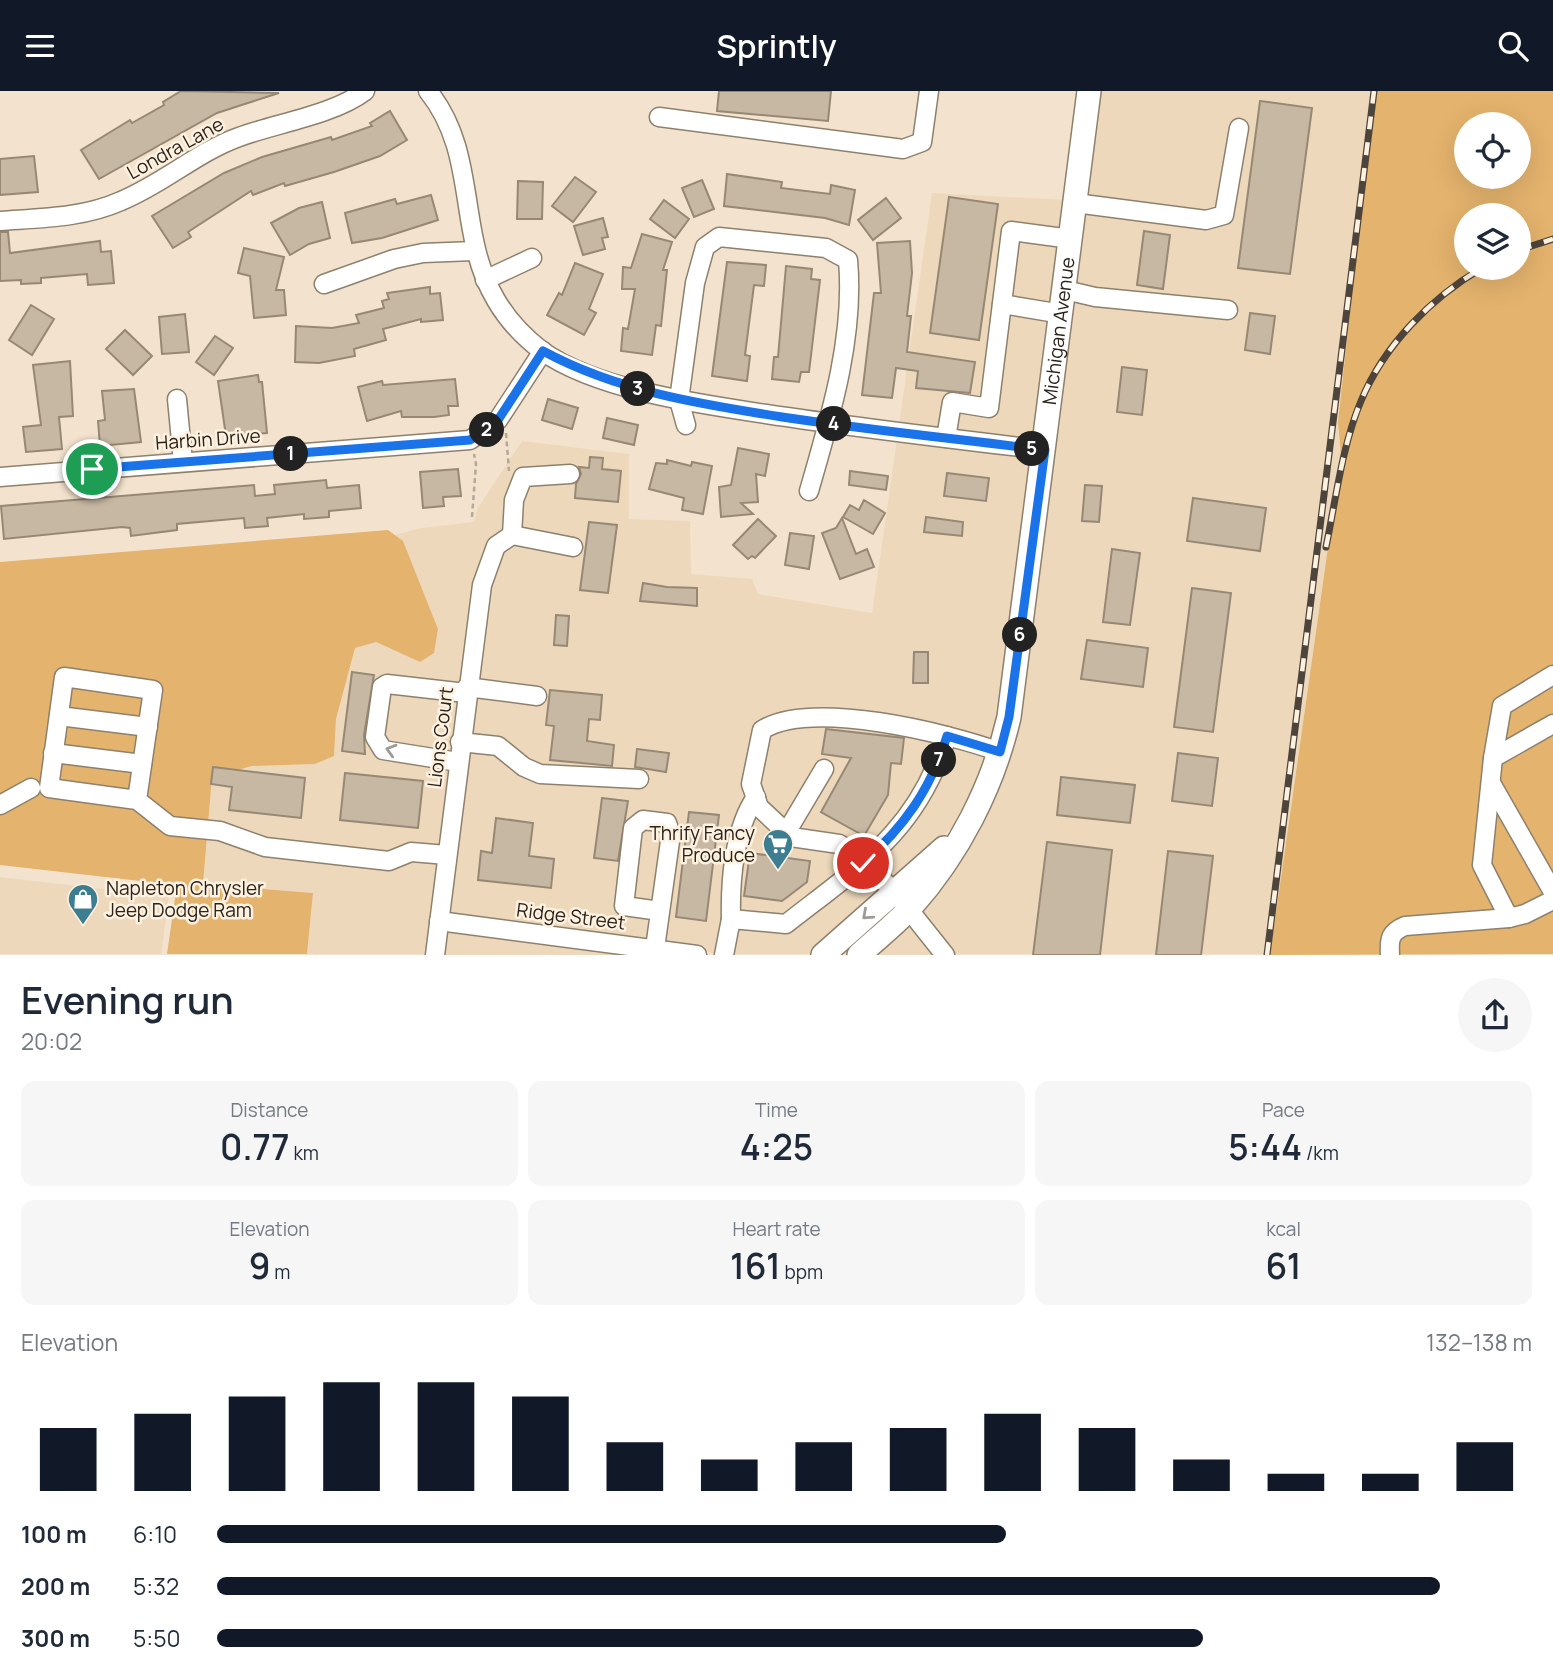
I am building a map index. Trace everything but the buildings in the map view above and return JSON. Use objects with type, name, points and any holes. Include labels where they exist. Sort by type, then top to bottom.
[{"type":"main road","name":"Michigan Avenue","points":[[859,954],[909,910],[936,877],[971,817],[1000,752],[1009,717],[1045,450],[1089,91]]},
{"type":"main road","name":"Michigan Avenue","points":[[823,954],[924,868],[971,817]]},
{"type":"street","name":"Londra Lane","points":[[0,221],[71,216],[99,210],[124,200],[218,145],[345,102],[365,91]]},
{"type":"street","points":[[428,91],[446,119],[458,149],[474,251],[485,280],[519,330],[543,351],[600,378],[679,400],[828,424],[1045,450]]},
{"type":"street","points":[[659,117],[902,149],[922,142],[929,91]]},
{"type":"street","points":[[1076,203],[1206,220],[1224,215],[1239,128]]},
{"type":"street","points":[[946,438],[952,402],[989,408],[1011,231],[1071,239]]},
{"type":"street","points":[[686,425],[679,400],[695,283],[705,247],[719,237],[827,248],[848,260],[851,290],[828,424],[809,491]]},
{"type":"street","points":[[324,284],[394,259],[423,253],[474,251]]},
{"type":"street","points":[[485,280],[532,258]]},
{"type":"street","points":[[1065,290],[1095,297],[1228,310]]},
{"type":"street","points":[[1002,305],[1062,314]]},
{"type":"street","name":"Harbin Drive","points":[[0,476],[470,440],[498,420],[543,351]]},
{"type":"street","points":[[177,399],[183,462]]},
{"type":"street","points":[[570,474],[523,477],[514,500],[512,535],[573,547]]},
{"type":"street","name":"Lions Court","points":[[435,954],[466,690],[486,567],[496,546],[512,535]]},
{"type":"street","points":[[1509,918],[1482,865],[1493,758],[1502,706],[1553,675]]},
{"type":"street","points":[[137,800],[153,689],[64,677],[48,788],[137,800],[170,827],[220,831],[265,847],[389,861],[411,852],[447,855]]},
{"type":"street","points":[[458,762],[383,750],[375,737],[382,687],[387,684],[537,696]]},
{"type":"street","points":[[59,716],[148,727]]},
{"type":"street","points":[[945,954],[894,891],[839,844],[791,837],[759,807],[751,784],[762,730],[777,721],[810,717],[914,727],[1000,752]]},
{"type":"street","points":[[1493,758],[1553,724]]},
{"type":"street","points":[[731,919],[786,924],[863,863],[897,832],[917,804],[931,781],[947,736]]},
{"type":"street","points":[[460,742],[498,746],[524,767],[540,774],[639,779]]},
{"type":"street","points":[[54,753],[142,764]]},
{"type":"street","points":[[786,833],[824,769]]},
{"type":"street","points":[[1490,783],[1553,892]]},
{"type":"street","points":[[0,805],[31,788]]},
{"type":"street","points":[[724,954],[744,814],[756,797]]},
{"type":"street","points":[[654,948],[660,911],[671,834],[667,823],[643,820],[633,828],[624,906],[660,911]]},
{"type":"street","points":[[1390,954],[1389,940],[1394,931],[1405,926],[1509,918],[1525,914],[1553,900]]},
{"type":"street","name":"Ridge Street","points":[[439,921],[697,954]]},
{"type":"path","points":[[506,431],[510,482]]},
{"type":"path","points":[[472,517],[476,464],[473,452]]},
{"type":"shaded area","points":[[1096,91],[1374,91],[1338,422],[1341,456],[1270,954],[954,954],[918,910],[997,779]]},
{"type":"shaded area","points":[[1374,91],[1553,91],[1553,954],[1270,955],[1341,456],[1338,422]]},
{"type":"shaded area","points":[[932,193],[1068,200],[1039,442],[899,425]]},
{"type":"shaded area","points":[[897,440],[1037,457],[1003,716],[966,812],[919,862],[894,880],[812,954],[715,954],[689,945],[447,914],[489,587],[514,525],[475,583],[428,954],[307,954],[313,893],[203,884],[212,777],[252,766],[315,764],[334,756],[336,719],[355,648],[375,642],[420,661],[438,629],[403,542],[395,535],[421,528],[474,522],[477,509],[522,441],[629,454],[629,519],[690,521],[691,574],[752,579],[758,594],[872,613]]},
{"type":"shaded area","points":[[388,530],[403,541],[438,629],[434,653],[420,662],[376,642],[355,648],[336,719],[334,756],[315,764],[252,766],[212,777],[203,884],[313,893],[307,954],[167,954],[175,898],[173,892],[166,890],[167,884],[0,865],[0,814],[40,791],[34,778],[0,796],[0,562]]},
{"type":"shaded area","name":"Napleton Chrysler Jeep Dodge Ram","points":[[0,877],[169,897],[161,954],[0,954]]},
{"type":"shaded area","points":[[908,920],[936,955],[871,955]]},
{"type":"shaded area","points":[[445,930],[644,955],[442,955]]},
{"type":"railway","points":[[1267,955],[1374,91]]},
{"type":"railway","points":[[1531,246],[1553,239]]},
{"type":"railway","points":[[1326,547],[1349,436],[1371,380],[1382,361],[1411,325],[1463,280]]},
{"type":"place","name":"Thrify Fancy Produce","points":[[778,871]]},
{"type":"place","name":"Napleton Chrysler Jeep Dodge Ram","points":[[83,926]]},
{"type":"route","points":[[92,469],[470,440],[484,433],[498,420],[543,351],[600,378],[679,400],[828,424],[1045,450],[1009,717],[1000,752],[947,736],[931,781],[905,823],[863,863]]}]
